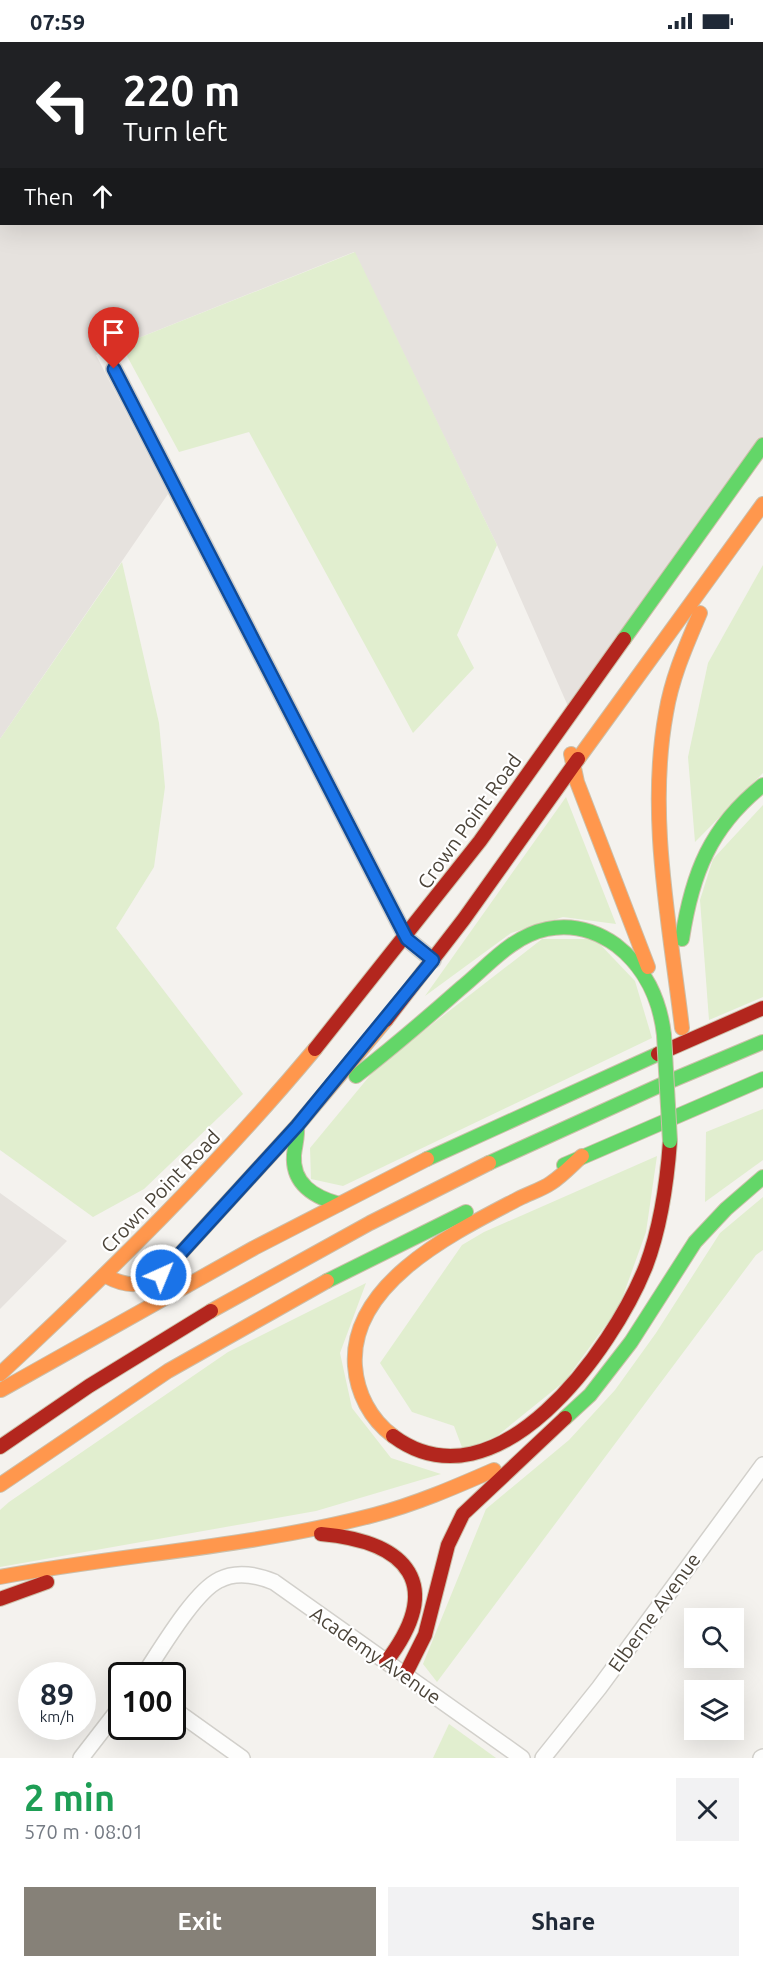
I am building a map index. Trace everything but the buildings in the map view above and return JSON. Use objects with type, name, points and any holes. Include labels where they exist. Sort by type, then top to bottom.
[{"type":"highway","name":"Crown Point Road","points":[[0,1374],[106,1276],[269,1104],[407,939],[763,446]]},
{"type":"highway","points":[[106,1276],[125,1286],[144,1284],[161,1275],[339,1077],[433,960],[760,508]]},
{"type":"highway","points":[[687,1122],[682,1028],[660,837],[659,776],[662,722],[672,677],[683,646],[760,508]]},
{"type":"highway","points":[[582,1156],[550,1183],[456,1235],[391,1282],[369,1306],[360,1322],[353,1350],[355,1381],[367,1410],[398,1441],[428,1453],[464,1454],[512,1436],[528,1425],[579,1378],[626,1310],[646,1264],[663,1203],[670,1141],[664,1035],[660,1006],[650,972],[572,768],[571,744],[575,727],[612,655]]},
{"type":"highway","points":[[677,980],[687,904],[703,855],[715,832],[731,811],[763,784]]},
{"type":"highway","points":[[339,1077],[356,1077],[516,942],[541,930],[581,929],[598,933],[613,941],[639,965],[660,1006]]},
{"type":"highway","points":[[0,1390],[48,1361],[339,1204],[556,1098],[763,1008]]},
{"type":"highway","points":[[0,1447],[113,1369],[316,1252],[538,1141],[763,1042]]},
{"type":"highway","points":[[0,1485],[114,1406],[276,1307],[360,1262],[582,1156],[763,1079]]},
{"type":"highway","points":[[297,1126],[299,1135],[294,1164],[300,1181],[312,1196],[339,1204]]},
{"type":"highway","points":[[405,1675],[423,1642],[453,1528],[466,1509],[544,1439],[604,1379],[695,1242],[726,1209],[763,1177]]},
{"type":"highway","points":[[209,1258],[270,1240]]},
{"type":"highway","points":[[649,1312],[672,1250]]},
{"type":"highway","points":[[177,1259],[194,1260]]},
{"type":"highway","points":[[0,1576],[69,1563],[141,1556],[289,1532],[381,1513],[435,1496],[506,1464],[544,1439]]},
{"type":"highway","points":[[289,1532],[363,1539],[386,1548],[403,1563],[413,1585],[414,1614],[406,1634],[386,1662]]},
{"type":"highway","points":[[0,1599],[60,1578],[141,1556]]},
{"type":"street","points":[[114,369],[407,939],[433,960]]},
{"type":"street","name":"Elberne Avenue","points":[[543,1758],[598,1688],[763,1465]]},
{"type":"street","name":"Academy Avenue","points":[[153,1662],[202,1593],[221,1579],[254,1575],[273,1582],[522,1758]]},
{"type":"street","points":[[186,1718],[242,1758]]},
{"type":"street","points":[[81,1758],[108,1723]]},
{"type":"shaded area","points":[[0,225],[763,225],[763,445],[571,713],[497,545],[354,252],[96,355],[168,494],[0,739]]},
{"type":"shaded area","points":[[0,1193],[67,1241],[0,1309]]},
{"type":"green space","points":[[355,252],[497,545],[457,635],[474,668],[413,733],[249,432],[179,452],[121,345]]},
{"type":"green space","points":[[122,562],[159,723],[165,787],[154,867],[116,928],[243,1094],[144,1189],[93,1217],[0,1150],[0,739]]},
{"type":"green space","points":[[763,565],[763,773],[695,842],[688,757],[708,663]]},
{"type":"green space","points":[[566,797],[616,924],[563,917],[511,933],[425,996]]},
{"type":"green space","points":[[763,805],[763,997],[709,1020],[700,900],[713,859]]},
{"type":"green space","points":[[542,939],[595,939],[635,981],[652,1038],[343,1186],[311,1179],[310,1148],[377,1067]]},
{"type":"green space","points":[[763,1109],[763,1160],[705,1202],[706,1132]]},
{"type":"green space","points":[[657,1156],[646,1232],[619,1307],[565,1381],[497,1436],[463,1450],[454,1426],[412,1412],[380,1363],[462,1245],[484,1232]]},
{"type":"green space","points":[[763,1197],[763,1250],[756,1255],[437,1682],[423,1664],[486,1509],[569,1440],[615,1390],[656,1333],[720,1233]]},
{"type":"green space","points":[[366,1283],[340,1353],[352,1408],[391,1458],[441,1474],[316,1511],[0,1567],[0,1510],[9,1502],[228,1352]]},
{"type":"green space","points":[[449,1724],[496,1758],[433,1758]]},
{"type":"traffic: fast","points":[[624,639],[763,445]]},
{"type":"traffic: fast","points":[[682,939],[691,893],[706,853],[729,818],[763,785]]},
{"type":"traffic: fast","points":[[356,1076],[512,945],[547,929],[566,927],[592,932],[616,945],[626,954],[643,974],[655,997],[664,1035]]},
{"type":"traffic: fast","points":[[664,1035],[670,1141]]},
{"type":"traffic: fast","points":[[489,1163],[663,1084],[763,1042]]},
{"type":"traffic: fast","points":[[427,1159],[658,1054]]},
{"type":"traffic: fast","points":[[564,1165],[763,1079]]},
{"type":"traffic: fast","points":[[297,1126],[294,1155],[297,1174],[306,1188],[339,1204]]},
{"type":"traffic: fast","points":[[565,1418],[590,1395],[631,1342],[695,1242],[726,1209],[763,1177]]},
{"type":"traffic: fast","points":[[327,1281],[466,1212]]},
{"type":"traffic: slow","points":[[578,759],[763,504]]},
{"type":"traffic: slow","points":[[682,1028],[662,870],[659,791],[666,713],[680,662],[700,613]]},
{"type":"traffic: slow","points":[[571,754],[577,782],[648,967]]},
{"type":"traffic: slow","points":[[106,1276],[120,1282],[134,1284],[147,1282],[161,1275],[297,1126],[386,1020]]},
{"type":"traffic: slow","points":[[0,1374],[202,1176],[315,1049]]},
{"type":"traffic: slow","points":[[393,1436],[371,1414],[356,1376],[358,1336],[369,1310],[387,1285],[437,1244],[547,1185],[582,1156]]},
{"type":"traffic: slow","points":[[1,1390],[254,1248],[427,1159]]},
{"type":"traffic: slow","points":[[211,1311],[370,1223],[489,1163]]},
{"type":"traffic: slow","points":[[0,1485],[168,1371],[327,1281]]},
{"type":"traffic: slow","points":[[0,1577],[235,1543],[328,1526],[405,1506],[494,1470]]},
{"type":"traffic: jam","points":[[315,1049],[480,841],[624,639]]},
{"type":"traffic: jam","points":[[386,1020],[464,919],[578,759]]},
{"type":"traffic: jam","points":[[658,1054],[763,1008]]},
{"type":"traffic: jam","points":[[393,1436],[432,1454],[472,1454],[510,1438],[546,1411],[579,1377],[607,1338],[630,1300],[646,1266],[656,1236],[670,1141]]},
{"type":"traffic: jam","points":[[0,1447],[89,1386],[211,1311]]},
{"type":"traffic: jam","points":[[405,1675],[425,1635],[448,1545],[463,1514],[565,1418]]},
{"type":"traffic: jam","points":[[321,1534],[351,1539],[377,1547],[396,1558],[409,1572],[415,1590],[413,1611],[404,1635],[386,1662]]},
{"type":"traffic: jam","points":[[0,1599],[47,1582]]},
{"type":"route","points":[[114,369],[407,939],[433,960],[365,1046],[297,1126],[161,1275]]}]
